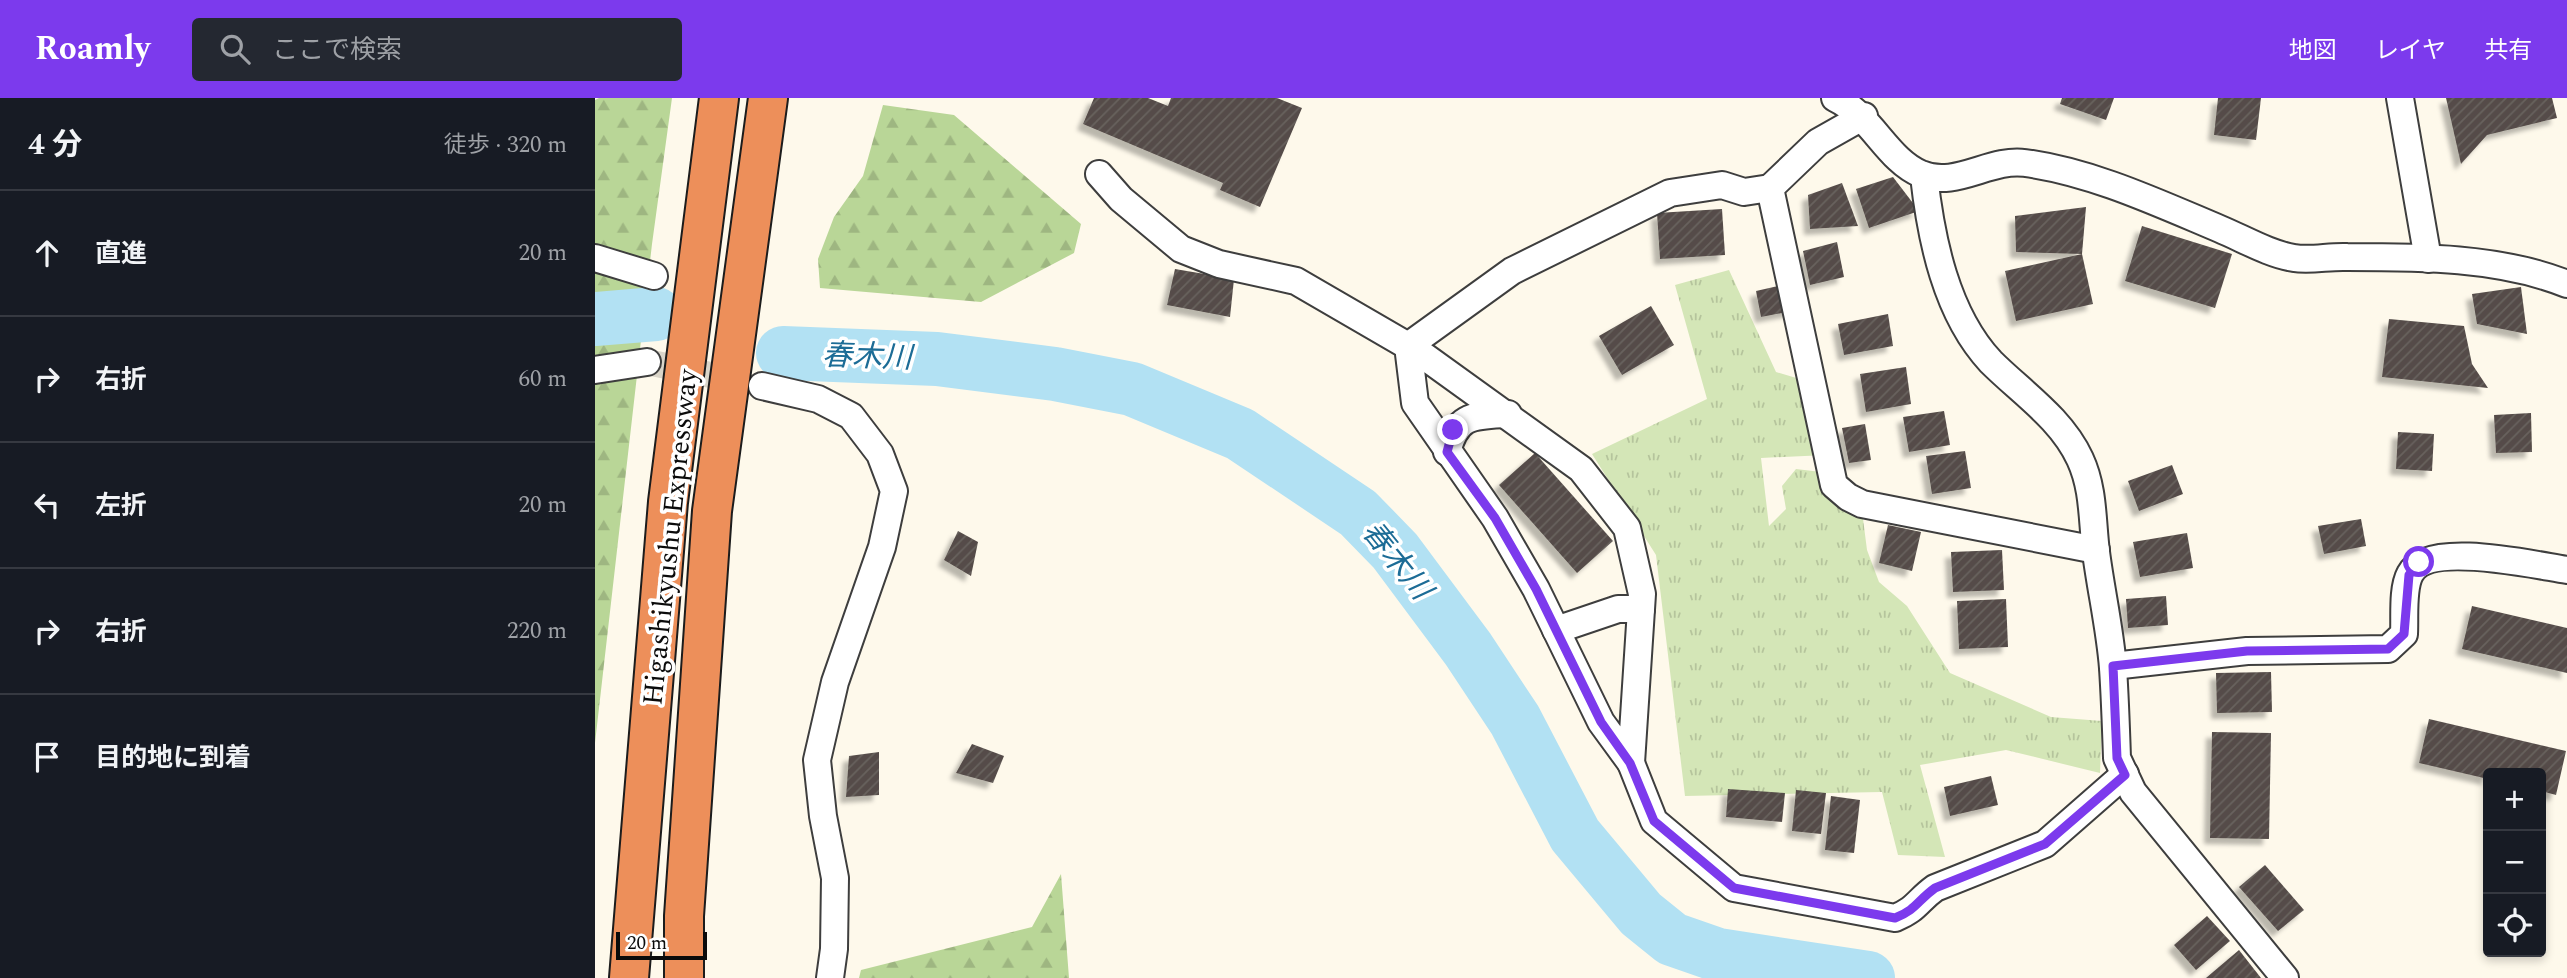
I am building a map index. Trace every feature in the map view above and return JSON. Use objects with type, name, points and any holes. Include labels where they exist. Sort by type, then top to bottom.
[{"type":"highway","name":"Higashikyushu Expressway","points":[[629,978],[668,502],[719,98]]},
{"type":"highway","name":"Higashikyushu Expressway","points":[[684,978],[684,916],[712,511],[768,98]]},
{"type":"street","points":[[1835,98],[1864,116],[1903,164],[1924,176],[1951,177],[1993,164],[2025,163],[2137,195],[2296,259],[2428,259],[2511,268],[2567,284]]},
{"type":"street","points":[[2400,98],[2428,259]]},
{"type":"street","points":[[1408,346],[1512,271],[1670,193],[1722,185],[1744,192],[1770,188],[1818,142],[1864,116]]},
{"type":"street","points":[[1099,174],[1121,199],[1181,249],[1219,264],[1296,281],[1408,346],[1508,414],[1581,469],[1627,528],[1642,594],[1630,763]]},
{"type":"street","points":[[1924,176],[1930,219],[1954,304],[1971,337],[1990,361],[2069,439],[2081,460],[2089,484],[2113,666],[2117,758],[2133,792],[2285,978]]},
{"type":"street","points":[[1770,188],[1834,485],[1847,497],[1862,504],[2096,550]]},
{"type":"street","points":[[595,258],[654,276]]},
{"type":"street","points":[[1408,346],[1415,403],[1495,518],[1556,630],[1601,722],[1630,763],[1654,821],[1734,888],[1895,918],[1916,909],[1925,895],[1935,888],[2045,844],[2125,775]]},
{"type":"street","points":[[595,370],[647,362]]},
{"type":"street","points":[[762,386],[818,399],[851,416],[880,454],[894,491],[882,547],[835,682],[817,760],[823,817],[835,878],[830,978]]},
{"type":"street","points":[[1447,452],[1453,430],[1472,416],[1508,414]]},
{"type":"street","points":[[2113,666],[2247,651],[2388,649],[2404,634],[2409,575],[2419,562],[2443,555],[2567,569]]},
{"type":"street","points":[[1556,630],[1618,609],[1641,609]]},
{"type":"green space","points":[[672,98],[652,244],[595,743],[595,100]]},
{"type":"green space","points":[[883,105],[954,115],[1081,224],[1074,253],[981,302],[820,288],[818,259],[834,217],[863,176]]},
{"type":"green space","points":[[1729,270],[1776,372],[1813,383],[1826,455],[1761,458],[1769,526],[1786,509],[1782,486],[1796,469],[1821,472],[1862,511],[1867,550],[1879,582],[1907,606],[1950,673],[2051,717],[2102,721],[2100,773],[2006,750],[1920,765],[1945,857],[1898,855],[1882,792],[1685,796],[1656,555],[1592,454],[1707,399],[1675,285]]},
{"type":"green space","points":[[1061,874],[1069,978],[859,978],[861,970],[1032,927]]},
{"type":"building","points":[[1094,98],[1148,98],[1168,106],[1171,98],[1277,98],[1302,108],[1260,207],[1220,190],[1223,183],[1083,124]]},
{"type":"building","points":[[2062,98],[2114,98],[2106,120],[2060,104]]},
{"type":"building","points":[[2218,98],[2261,98],[2256,140],[2214,135]]},
{"type":"building","points":[[2446,98],[2552,98],[2557,118],[2487,135],[2461,164]]},
{"type":"building","points":[[1893,177],[1919,211],[1869,228],[1856,189]]},
{"type":"building","points":[[1842,183],[1858,226],[1810,229],[1808,195]]},
{"type":"building","points":[[2086,207],[2082,254],[2016,252],[2015,216]]},
{"type":"building","points":[[1722,209],[1725,255],[1660,259],[1657,213]]},
{"type":"building","points":[[2142,226],[2232,254],[2215,308],[2125,281]]},
{"type":"building","points":[[1837,242],[1844,277],[1810,285],[1803,251]]},
{"type":"building","points":[[2082,254],[2093,304],[2016,321],[2005,271]]},
{"type":"building","points":[[1175,269],[1234,279],[1230,317],[1167,305]]},
{"type":"building","points":[[1787,284],[1792,311],[1761,317],[1756,291]]},
{"type":"building","points":[[2521,287],[2527,334],[2477,324],[2472,294]]},
{"type":"building","points":[[1651,306],[1674,345],[1622,375],[1599,336]]},
{"type":"building","points":[[1888,314],[1893,346],[1844,355],[1838,324]]},
{"type":"building","points":[[2389,319],[2464,326],[2472,364],[2488,388],[2382,377]]},
{"type":"building","points":[[1906,367],[1911,404],[1866,412],[1860,374]]},
{"type":"building","points":[[1944,411],[1950,445],[1909,452],[1903,417]]},
{"type":"building","points":[[2531,413],[2532,452],[2496,453],[2494,415]]},
{"type":"building","points":[[1865,424],[1871,460],[1849,463],[1842,428]]},
{"type":"building","points":[[2398,432],[2434,434],[2432,471],[2396,469]]},
{"type":"building","points":[[1965,451],[1971,488],[1932,494],[1926,456]]},
{"type":"building","points":[[1535,453],[1613,541],[1577,573],[1499,485]]},
{"type":"building","points":[[2172,465],[2183,494],[2139,511],[2128,481]]},
{"type":"building","points":[[2361,519],[2366,546],[2324,554],[2318,526]]},
{"type":"building","points":[[1888,525],[1921,532],[1912,571],[1879,563]]},
{"type":"building","points":[[958,531],[978,542],[971,576],[944,560]]},
{"type":"building","points":[[2187,533],[2193,568],[2140,577],[2133,542]]},
{"type":"building","points":[[2002,550],[2004,590],[1953,592],[1951,552]]},
{"type":"building","points":[[2166,596],[2168,625],[2128,628],[2126,599]]},
{"type":"building","points":[[2006,599],[2008,647],[1959,649],[1957,601]]},
{"type":"building","points":[[2472,606],[2567,628],[2567,673],[2462,649]]},
{"type":"building","points":[[2271,672],[2272,712],[2217,713],[2216,673]]},
{"type":"building","points":[[2429,719],[2566,751],[2556,795],[2546,792],[2546,768],[2483,768],[2483,778],[2419,763]]},
{"type":"building","points":[[2212,732],[2271,733],[2269,839],[2210,838]]},
{"type":"building","points":[[972,744],[1004,756],[993,783],[956,773]]},
{"type":"building","points":[[879,752],[879,795],[846,797],[849,756]]},
{"type":"building","points":[[1991,776],[1998,805],[1950,816],[1944,787]]},
{"type":"building","points":[[1728,789],[1785,793],[1782,822],[1726,817]]},
{"type":"building","points":[[1796,790],[1826,793],[1821,834],[1792,831]]},
{"type":"building","points":[[1831,796],[1860,800],[1854,853],[1825,850]]},
{"type":"building","points":[[2265,865],[2304,910],[2278,931],[2239,887]]},
{"type":"building","points":[[2207,916],[2230,941],[2196,970],[2174,945]]},
{"type":"building","points":[[2239,950],[2261,978],[2206,978]]},
{"type":"waterway","name":"春木川","points":[[595,319],[656,314]]},
{"type":"waterway","name":"春木川","points":[[783,353],[937,359],[1055,374],[1132,389],[1240,434],[1358,513],[1395,551],[1468,649],[1515,720],[1575,835],[1641,914],[1672,939],[1718,955],[1868,978]]},
{"type":"tunnel","points":[[647,362],[745,382]]},
{"type":"route","points":[[1453,430],[1447,452],[1495,518],[1536,589],[1601,722],[1630,763],[1654,821],[1734,888],[1895,918],[1916,909],[1925,895],[1935,888],[2045,844],[2125,775],[2117,758],[2113,666],[2247,651],[2388,649],[2404,634],[2409,575],[2419,562]]}]
